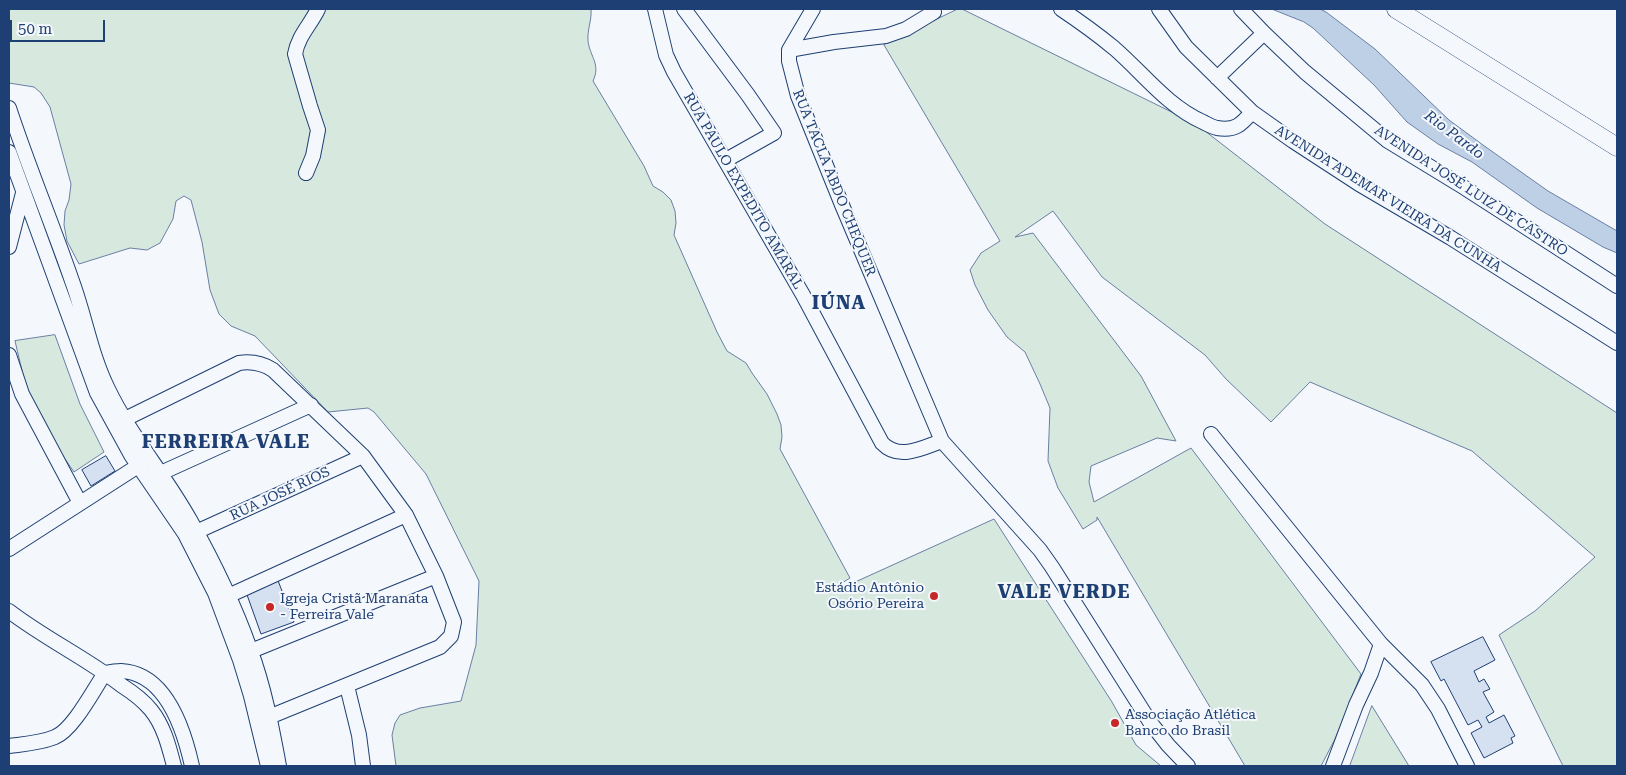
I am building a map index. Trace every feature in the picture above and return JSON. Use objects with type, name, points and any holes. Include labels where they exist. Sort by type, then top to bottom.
[{"type":"main road","points":[[1396,9],[1617,147]]},
{"type":"street","points":[[306,173],[313,156],[318,130],[295,54],[296,46],[318,9]]},
{"type":"street","name":"RUA PAULO EXPEDITO AMARAL","points":[[655,9],[670,63],[807,303],[882,443],[888,449],[896,452],[908,452],[942,441]]},
{"type":"street","points":[[684,9],[774,133],[726,160]]},
{"type":"street","points":[[789,50],[813,9]]},
{"type":"street","points":[[1061,9],[1114,49],[1188,115],[1215,128],[1230,128],[1243,124],[1252,112]]},
{"type":"street","name":"AVENIDA ADEMAR VIEIRA DA CUNHA","points":[[1159,9],[1186,47],[1252,112],[1359,184],[1451,238],[1617,343]]},
{"type":"street","name":"AVENIDA JOSÉ LUIZ DE CASTRO","points":[[1241,9],[1264,34],[1305,72],[1388,141],[1617,286]]},
{"type":"street","points":[[789,50],[886,36],[906,29],[934,12]]},
{"type":"street","points":[[1217,78],[1264,34]]},
{"type":"street","name":"RUA TACLA ABDO CHEQUER","points":[[789,50],[789,61],[798,96],[942,441],[1040,550],[1150,722],[1188,766]]},
{"type":"street","points":[[9,108],[75,289],[99,368],[110,393],[196,532],[228,596],[251,651],[280,766]]},
{"type":"street","points":[[9,152],[90,379],[114,426],[138,466],[185,534],[215,593],[240,660],[268,766]]},
{"type":"street","points":[[9,246],[23,193]]},
{"type":"street","points":[[9,355],[22,394],[80,503]]},
{"type":"street","points":[[126,419],[238,362],[255,362],[273,370],[363,456],[406,515],[436,576],[454,622],[451,636],[440,647],[269,718]]},
{"type":"street","points":[[147,480],[310,405]]},
{"type":"street","points":[[1211,434],[1381,644],[1422,685],[1438,709],[1466,766]]},
{"type":"street","name":"RUA JOSÉ RIOS","points":[[196,532],[363,456]]},
{"type":"street","points":[[9,549],[138,466]]},
{"type":"street","points":[[228,596],[406,515]]},
{"type":"street","points":[[251,651],[436,576]]},
{"type":"street","points":[[9,611],[106,673],[138,697],[151,710],[164,734],[174,766]]},
{"type":"street","points":[[1334,766],[1381,644]]},
{"type":"street","points":[[9,746],[48,740],[62,733],[73,722],[106,673],[121,671],[138,675],[160,690],[177,718],[188,747],[192,766]]},
{"type":"street","points":[[347,686],[359,735],[363,766]]},
{"type":"shaded area","points":[[9,9],[591,9],[588,41],[596,70],[593,81],[644,166],[653,186],[671,200],[675,211],[674,235],[727,351],[746,363],[767,394],[777,414],[781,425],[780,449],[850,578],[842,583],[842,588],[994,519],[1112,702],[1136,745],[1161,766],[396,766],[392,735],[395,723],[400,715],[420,708],[461,701],[476,645],[479,581],[426,474],[374,412],[368,408],[328,412],[255,336],[231,326],[219,314],[210,290],[202,242],[191,200],[184,196],[176,201],[173,219],[160,243],[147,250],[130,248],[79,264],[67,241],[64,225],[71,184],[50,107],[41,93],[34,87],[9,83]]},
{"type":"shaded area","points":[[958,9],[962,9],[1196,124],[1325,224],[1617,413],[1617,766],[1563,766],[1499,635],[1535,611],[1595,557],[1472,451],[1310,382],[1271,422],[1226,379],[1205,355],[1102,277],[1053,211],[1015,237],[1033,233],[1141,376],[1176,441],[1157,438],[1091,466],[1089,482],[1094,502],[1191,448],[1361,674],[1335,739],[1321,766],[1245,766],[1097,517],[1097,520],[1083,529],[1058,488],[1048,461],[1050,408],[1025,352],[1007,337],[988,310],[975,285],[970,270],[981,253],[1000,241],[884,45]]},
{"type":"shaded area","points":[[55,335],[80,404],[104,452],[74,472],[47,433],[33,407],[15,341]]},
{"type":"shaded area","points":[[1372,706],[1409,766],[1350,766]]},
{"type":"water","name":"Rio Pardo","points":[[1272,9],[1320,9],[1326,12],[1375,49],[1449,120],[1548,191],[1617,231],[1617,253],[1603,247],[1537,208],[1472,162],[1438,144],[1407,122],[1374,85],[1313,28],[1304,22]]},
{"type":"building","points":[[106,456],[115,471],[91,486],[82,470]]},
{"type":"building","name":"Igreja Cristã Maranata - Ferreira Vale","points":[[277,578],[294,622],[261,634],[246,592]]},
{"type":"building","points":[[1483,637],[1495,660],[1474,671],[1479,682],[1484,679],[1490,689],[1483,692],[1494,712],[1486,717],[1489,723],[1504,715],[1515,736],[1511,738],[1513,743],[1484,758],[1471,733],[1482,727],[1478,720],[1468,725],[1444,679],[1441,681],[1431,662]]},
{"type":"place","name":"Estádio Antônio Osório Pereira","points":[[934,596]]},
{"type":"place","name":"Igreja Cristã Maranata - Ferreira Vale","points":[[270,607]]},
{"type":"place","name":"Associação Atlética Banco do Brasil","points":[[1115,723]]},
{"type":"district","name":"IÚNA","points":[[839,303]]},
{"type":"district","name":"FERREIRA VALE","points":[[226,442]]},
{"type":"district","name":"VALE VERDE","points":[[1064,592]]}]
